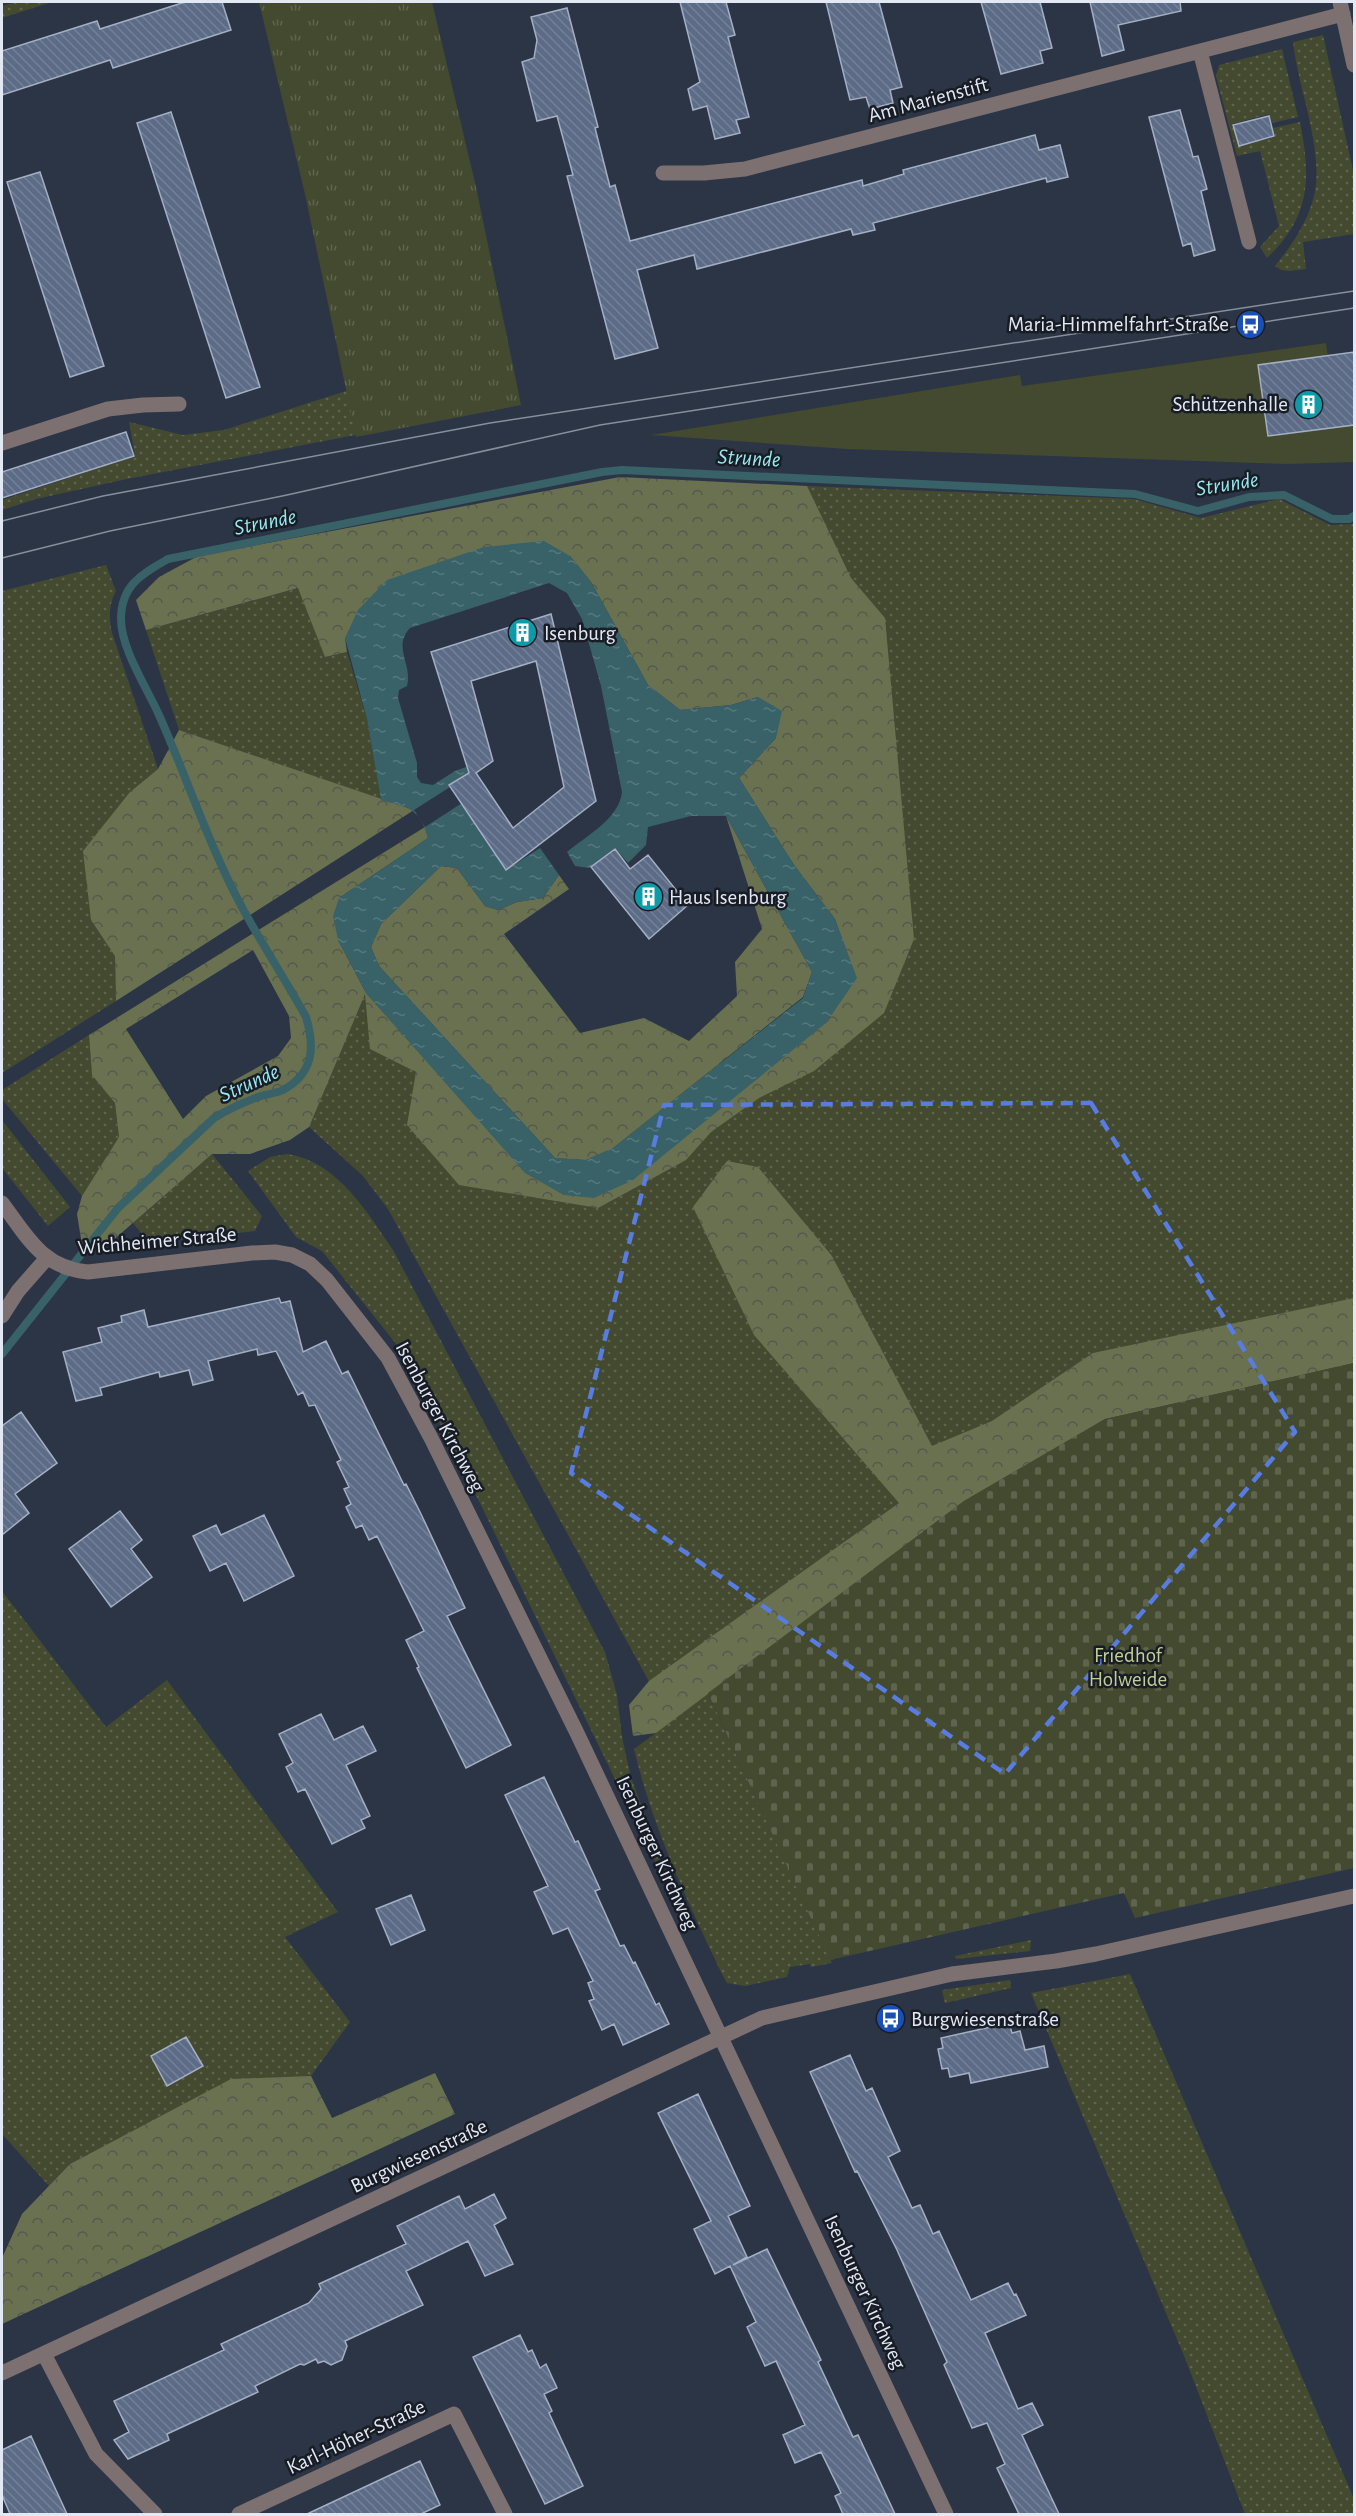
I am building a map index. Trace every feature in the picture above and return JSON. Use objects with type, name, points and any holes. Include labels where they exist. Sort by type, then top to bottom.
[{"type":"street","name":"Am Marienstift","points":[[663,173],[704,173],[745,169],[1200,51],[1342,8]]},
{"type":"street","points":[[1342,8],[1354,65]]},
{"type":"street","points":[[1200,51],[1249,242]]},
{"type":"street","points":[[2,443],[108,409],[179,404]]},
{"type":"street","name":"Wichheimer Straße","points":[[2,1203],[46,1258],[68,1269],[88,1272],[275,1252]]},
{"type":"street","name":"Isenburger Kirchweg","points":[[275,1252],[292,1255],[310,1264],[319,1272],[388,1358],[431,1438],[577,1733],[946,2514]]},
{"type":"street","points":[[2,1316],[18,1291],[46,1258]]},
{"type":"street","name":"Burgwiesenstraße","points":[[2,2373],[721,2037],[773,2015],[952,1974],[1096,1954],[1354,1896]]},
{"type":"street","points":[[45,2354],[96,2454],[155,2514]]},
{"type":"street","name":"Karl-Höher-Straße","points":[[239,2514],[454,2414],[505,2514]]},
{"type":"highlighted area","points":[[1091,1103],[1295,1432],[1005,1774],[571,1473],[664,1105]]},
{"type":"green space","points":[[16,2],[52,2],[2,18],[2,6]]},
{"type":"green space","points":[[259,2],[432,2],[476,187],[521,405],[356,437],[305,194]]},
{"type":"green space","points":[[306,2],[372,2],[373,10],[308,19]]},
{"type":"green space","points":[[1323,35],[1354,175],[1354,234],[1303,242],[1306,269],[1281,270],[1275,266],[1302,228],[1311,206],[1316,184],[1315,149],[1293,42]]},
{"type":"green space","points":[[1282,49],[1298,117],[1272,123],[1269,114],[1232,124],[1238,146],[1275,137],[1273,128],[1300,122],[1306,161],[1304,195],[1300,211],[1292,227],[1267,258],[1260,247],[1279,226],[1260,151],[1237,156],[1216,76],[1219,65]]},
{"type":"green space","points":[[1326,343],[1329,364],[1354,361],[1354,462],[1287,464],[847,449],[651,435],[1020,375],[1022,386]]},
{"type":"green space","points":[[359,389],[516,404],[127,479],[36,499],[2,510],[2,500],[135,456],[129,422],[183,435],[224,430],[346,391]]},
{"type":"green space","points":[[620,477],[807,486],[851,578],[885,618],[914,939],[884,1013],[814,1071],[759,1098],[711,1132],[686,1160],[598,1208],[459,1185],[407,1125],[416,1072],[370,1049],[365,994],[309,1127],[290,1140],[250,1154],[212,1154],[103,1249],[82,1245],[77,1214],[82,1196],[119,1137],[115,1103],[92,1075],[89,1035],[425,827],[428,838],[339,898],[338,940],[366,993],[525,1172],[564,1195],[826,1023],[856,978],[835,919],[794,865],[739,778],[776,738],[758,697],[731,705],[680,710],[648,685],[591,582],[570,556],[345,638],[347,652],[325,657],[298,588],[146,630],[136,600],[159,577],[198,556]],"holes":[[[253,950],[289,1016],[291,1038],[278,1056],[206,1096],[183,1119],[126,1029]]]},
{"type":"green space","points":[[807,486],[1134,499],[1201,518],[1279,499],[1330,525],[1354,524],[1354,1363],[1105,1419],[708,1693],[832,1963],[811,1967],[810,1964],[790,1967],[787,1977],[745,1986],[727,1983],[723,1976],[672,1865],[642,1779],[634,1749],[656,1733],[656,1694],[388,1209],[363,1176],[309,1127],[288,1092],[366,993],[525,1173],[881,973]]},
{"type":"green space","points":[[106,565],[116,591],[110,612],[112,633],[158,769],[130,792],[91,920],[115,955],[116,1001],[2,1073],[2,591]]},
{"type":"green space","points":[[299,588],[325,657],[347,652],[367,719],[381,800],[179,730],[146,630]]},
{"type":"green space","points":[[179,730],[414,810],[116,1001],[115,956],[91,920],[83,851],[130,792],[158,769]]},
{"type":"green space","points":[[726,816],[812,972],[803,997],[613,1148],[586,1160],[555,1158],[379,966],[371,947],[381,924],[441,866],[457,868],[485,906],[498,910],[517,902],[543,898],[559,875],[569,889],[504,934],[580,1033],[644,1018],[689,1041],[737,996],[735,962],[762,929]]},
{"type":"green space","points":[[89,1035],[92,1074],[115,1103],[119,1137],[82,1196],[2,1099],[2,1090]]},
{"type":"green space","points":[[2,1120],[70,1207],[48,1226],[2,1168]]},
{"type":"green space","points":[[212,1154],[262,1216],[255,1231],[150,1243],[133,1223]]},
{"type":"green space","points":[[287,1154],[305,1159],[336,1177],[361,1205],[393,1250],[605,1652],[617,1695],[622,1737],[631,1778],[661,1857],[659,1869],[455,1452],[401,1350],[322,1251],[296,1237],[248,1171],[270,1157]]},
{"type":"green space","points":[[727,1161],[758,1167],[832,1256],[932,1446],[992,1421],[1093,1353],[1354,1298],[1354,1363],[1105,1419],[964,1501],[656,1733],[633,1736],[629,1705],[649,1681],[899,1503],[754,1335],[693,1207]]},
{"type":"green space","name":"Friedhof Holweide","points":[[1354,1363],[1354,1868],[1135,1918],[1124,1893],[830,1960],[708,1693],[964,1501],[1105,1419]]},
{"type":"green space","points":[[2,1591],[106,1727],[167,1680],[338,1912],[285,1937],[350,2022],[311,2076],[267,2105],[231,2080],[70,2164],[49,2186],[2,2134]]},
{"type":"green space","points":[[1031,1940],[1030,1951],[956,1959],[955,1956]]},
{"type":"green space","points":[[1130,1974],[1354,2499],[1354,2514],[1245,2514],[1185,2358],[1031,1993]]},
{"type":"green space","points":[[1010,1980],[1011,1988],[945,2003],[942,1990]]},
{"type":"green space","points":[[435,2073],[455,2114],[2,2324],[2,2258],[22,2214],[70,2164],[231,2079],[311,2076],[332,2118]]},
{"type":"water","points":[[544,541],[570,556],[591,582],[648,685],[680,710],[731,705],[758,697],[782,711],[776,738],[739,778],[794,865],[835,919],[857,978],[826,1023],[633,1180],[594,1198],[564,1195],[525,1173],[366,993],[338,940],[333,916],[339,898],[428,838],[417,814],[406,807],[381,800],[367,719],[345,638],[358,610],[387,580],[484,547]],"holes":[[[549,583],[567,593],[582,619],[601,686],[622,792],[620,802],[608,819],[567,852],[575,866],[589,868],[615,848],[628,863],[646,845],[648,827],[691,816],[726,816],[812,972],[803,998],[613,1148],[586,1160],[555,1158],[379,966],[371,947],[381,924],[441,866],[457,868],[485,906],[498,910],[517,902],[543,898],[559,875],[540,848],[506,870],[449,785],[468,773],[466,767],[433,785],[421,783],[417,777],[417,763],[398,698],[399,690],[407,686],[403,642],[410,628]]]},
{"type":"pier","points":[[450,787],[462,803],[425,827],[414,810]]},
{"type":"building","points":[[185,2],[222,2],[231,30],[113,68],[110,60],[2,95],[2,51],[97,21],[100,29]]},
{"type":"building","points":[[680,2],[726,2],[735,35],[728,37],[749,117],[736,120],[740,133],[715,139],[707,106],[693,110],[688,89],[700,82]]},
{"type":"building","points":[[826,2],[879,2],[902,87],[890,90],[893,103],[870,109],[866,97],[850,100]]},
{"type":"building","points":[[981,2],[1040,2],[1052,48],[1040,51],[1043,63],[1001,74]]},
{"type":"building","points":[[1090,2],[1180,2],[1181,11],[1118,25],[1124,50],[1102,56]]},
{"type":"building","points":[[567,8],[598,127],[595,128],[610,187],[615,185],[630,241],[862,180],[863,186],[904,174],[903,170],[1035,135],[1039,150],[1060,145],[1068,177],[1047,182],[1046,178],[873,223],[875,230],[853,235],[851,229],[697,269],[694,255],[637,270],[658,348],[615,359],[567,176],[573,175],[557,116],[537,121],[522,62],[534,58],[537,40],[531,17]]},
{"type":"building","points":[[1180,110],[1193,157],[1198,156],[1207,189],[1201,191],[1215,250],[1194,256],[1191,243],[1183,246],[1149,117]]},
{"type":"building","points":[[171,112],[260,387],[226,398],[137,123]]},
{"type":"building","points":[[1269,116],[1274,136],[1239,146],[1233,125]]},
{"type":"building","points":[[40,172],[104,366],[70,377],[7,182]]},
{"type":"building","name":"Schützenhalle","points":[[1354,352],[1354,425],[1268,436],[1258,365]]},
{"type":"building","points":[[126,432],[134,456],[2,498],[2,472]]},
{"type":"building","points":[[551,614],[596,801],[506,870],[449,785],[469,773],[431,652]],"holes":[[[536,661],[564,787],[513,828],[476,773],[493,761],[471,681]]]},
{"type":"building","name":"Haus Isenburg","points":[[615,849],[630,869],[648,855],[688,905],[649,939],[591,867]]},
{"type":"building","points":[[279,1298],[281,1303],[290,1301],[303,1352],[326,1341],[342,1374],[348,1371],[404,1485],[406,1484],[421,1514],[465,1608],[447,1616],[511,1745],[466,1768],[417,1668],[419,1667],[406,1640],[424,1631],[377,1536],[369,1540],[362,1525],[356,1528],[346,1507],[351,1504],[344,1489],[349,1487],[337,1462],[341,1460],[315,1405],[309,1406],[303,1392],[298,1395],[276,1351],[258,1355],[257,1349],[208,1361],[213,1380],[193,1385],[189,1370],[160,1377],[159,1372],[100,1388],[102,1395],[76,1401],[63,1352],[102,1342],[98,1328],[122,1322],[121,1316],[144,1310],[148,1327]]},
{"type":"building","points":[[21,1412],[57,1463],[15,1494],[29,1513],[2,1535],[2,1426]]},
{"type":"building","points":[[120,1511],[142,1540],[131,1549],[152,1577],[111,1607],[69,1549]]},
{"type":"building","points":[[264,1515],[294,1576],[244,1601],[226,1563],[210,1571],[193,1536],[216,1525],[221,1535]]},
{"type":"building","points":[[321,1714],[334,1740],[363,1726],[376,1751],[346,1765],[370,1816],[361,1820],[365,1828],[332,1844],[305,1789],[298,1792],[286,1767],[293,1763],[279,1734]]},
{"type":"building","points":[[544,1777],[600,1889],[595,1891],[620,1946],[624,1945],[633,1963],[635,1962],[656,2005],[659,2003],[669,2024],[623,2045],[614,2024],[602,2030],[589,2001],[594,1999],[588,1983],[593,1981],[568,1928],[553,1934],[534,1892],[548,1886],[505,1795]]},
{"type":"building","points":[[411,1895],[425,1930],[391,1945],[376,1909]]},
{"type":"building","points":[[1009,2023],[1012,2033],[1020,2031],[1025,2050],[1044,2046],[1048,2067],[971,2083],[969,2073],[950,2077],[948,2068],[942,2069],[938,2049],[943,2048],[941,2038]]},
{"type":"building","points":[[186,2037],[203,2066],[167,2086],[151,2056]]},
{"type":"building","points":[[850,2055],[866,2091],[872,2088],[900,2151],[888,2157],[912,2208],[920,2205],[933,2234],[939,2231],[971,2300],[1008,2283],[1026,2315],[985,2333],[1018,2409],[1032,2403],[1043,2425],[1022,2435],[1059,2514],[1019,2514],[997,2468],[1005,2464],[987,2423],[972,2428],[944,2365],[947,2362],[897,2250],[857,2171],[855,2172],[810,2072]]},
{"type":"building","points":[[698,2094],[750,2206],[728,2216],[747,2257],[733,2265],[767,2249],[821,2360],[818,2362],[853,2437],[858,2435],[895,2514],[843,2514],[835,2496],[841,2493],[821,2452],[795,2463],[783,2435],[805,2425],[776,2361],[765,2366],[747,2327],[756,2322],[730,2266],[715,2274],[694,2229],[711,2221],[658,2113]]},
{"type":"building","points":[[494,2194],[506,2218],[494,2225],[513,2264],[485,2276],[468,2241],[406,2271],[423,2305],[345,2341],[347,2346],[342,2360],[331,2365],[324,2361],[318,2363],[316,2359],[304,2365],[300,2364],[255,2386],[258,2392],[167,2434],[169,2440],[128,2459],[114,2440],[129,2432],[114,2401],[224,2350],[221,2344],[309,2303],[321,2289],[319,2284],[406,2244],[397,2226],[459,2196],[465,2209]]},
{"type":"building","points":[[520,2335],[528,2352],[532,2350],[540,2368],[546,2364],[557,2388],[544,2394],[552,2411],[549,2413],[583,2486],[545,2504],[473,2357]]},
{"type":"building","points":[[31,2436],[67,2514],[10,2514],[2,2495],[2,2450]]},
{"type":"building","points":[[420,2461],[440,2505],[421,2514],[307,2514]]},
{"type":"waterway","name":"Strunde","points":[[2,1354],[118,1208],[214,1118],[261,1096],[283,1090],[301,1076],[310,1058],[311,1039],[306,1017],[232,887],[170,740],[125,643],[121,619],[125,597],[135,582],[150,570],[168,559],[602,472],[622,470],[1135,494],[1198,511],[1249,497],[1284,495],[1332,519],[1349,519],[1354,516]]},
{"type":"tram line","points":[[2,521],[103,496],[490,423],[1354,291]]},
{"type":"tram line","points":[[2,558],[110,531],[287,495],[600,425],[1354,308]]},
{"type":"place","name":"Maria-Himmelfahrt-Straße","points":[[1250,324]]},
{"type":"place","name":"Schützenhalle","points":[[1309,404]]},
{"type":"place","name":"Isenburg","points":[[523,633]]},
{"type":"place","name":"Haus Isenburg","points":[[648,897]]},
{"type":"place","name":"Burgwiesenstraße","points":[[890,2019]]}]
